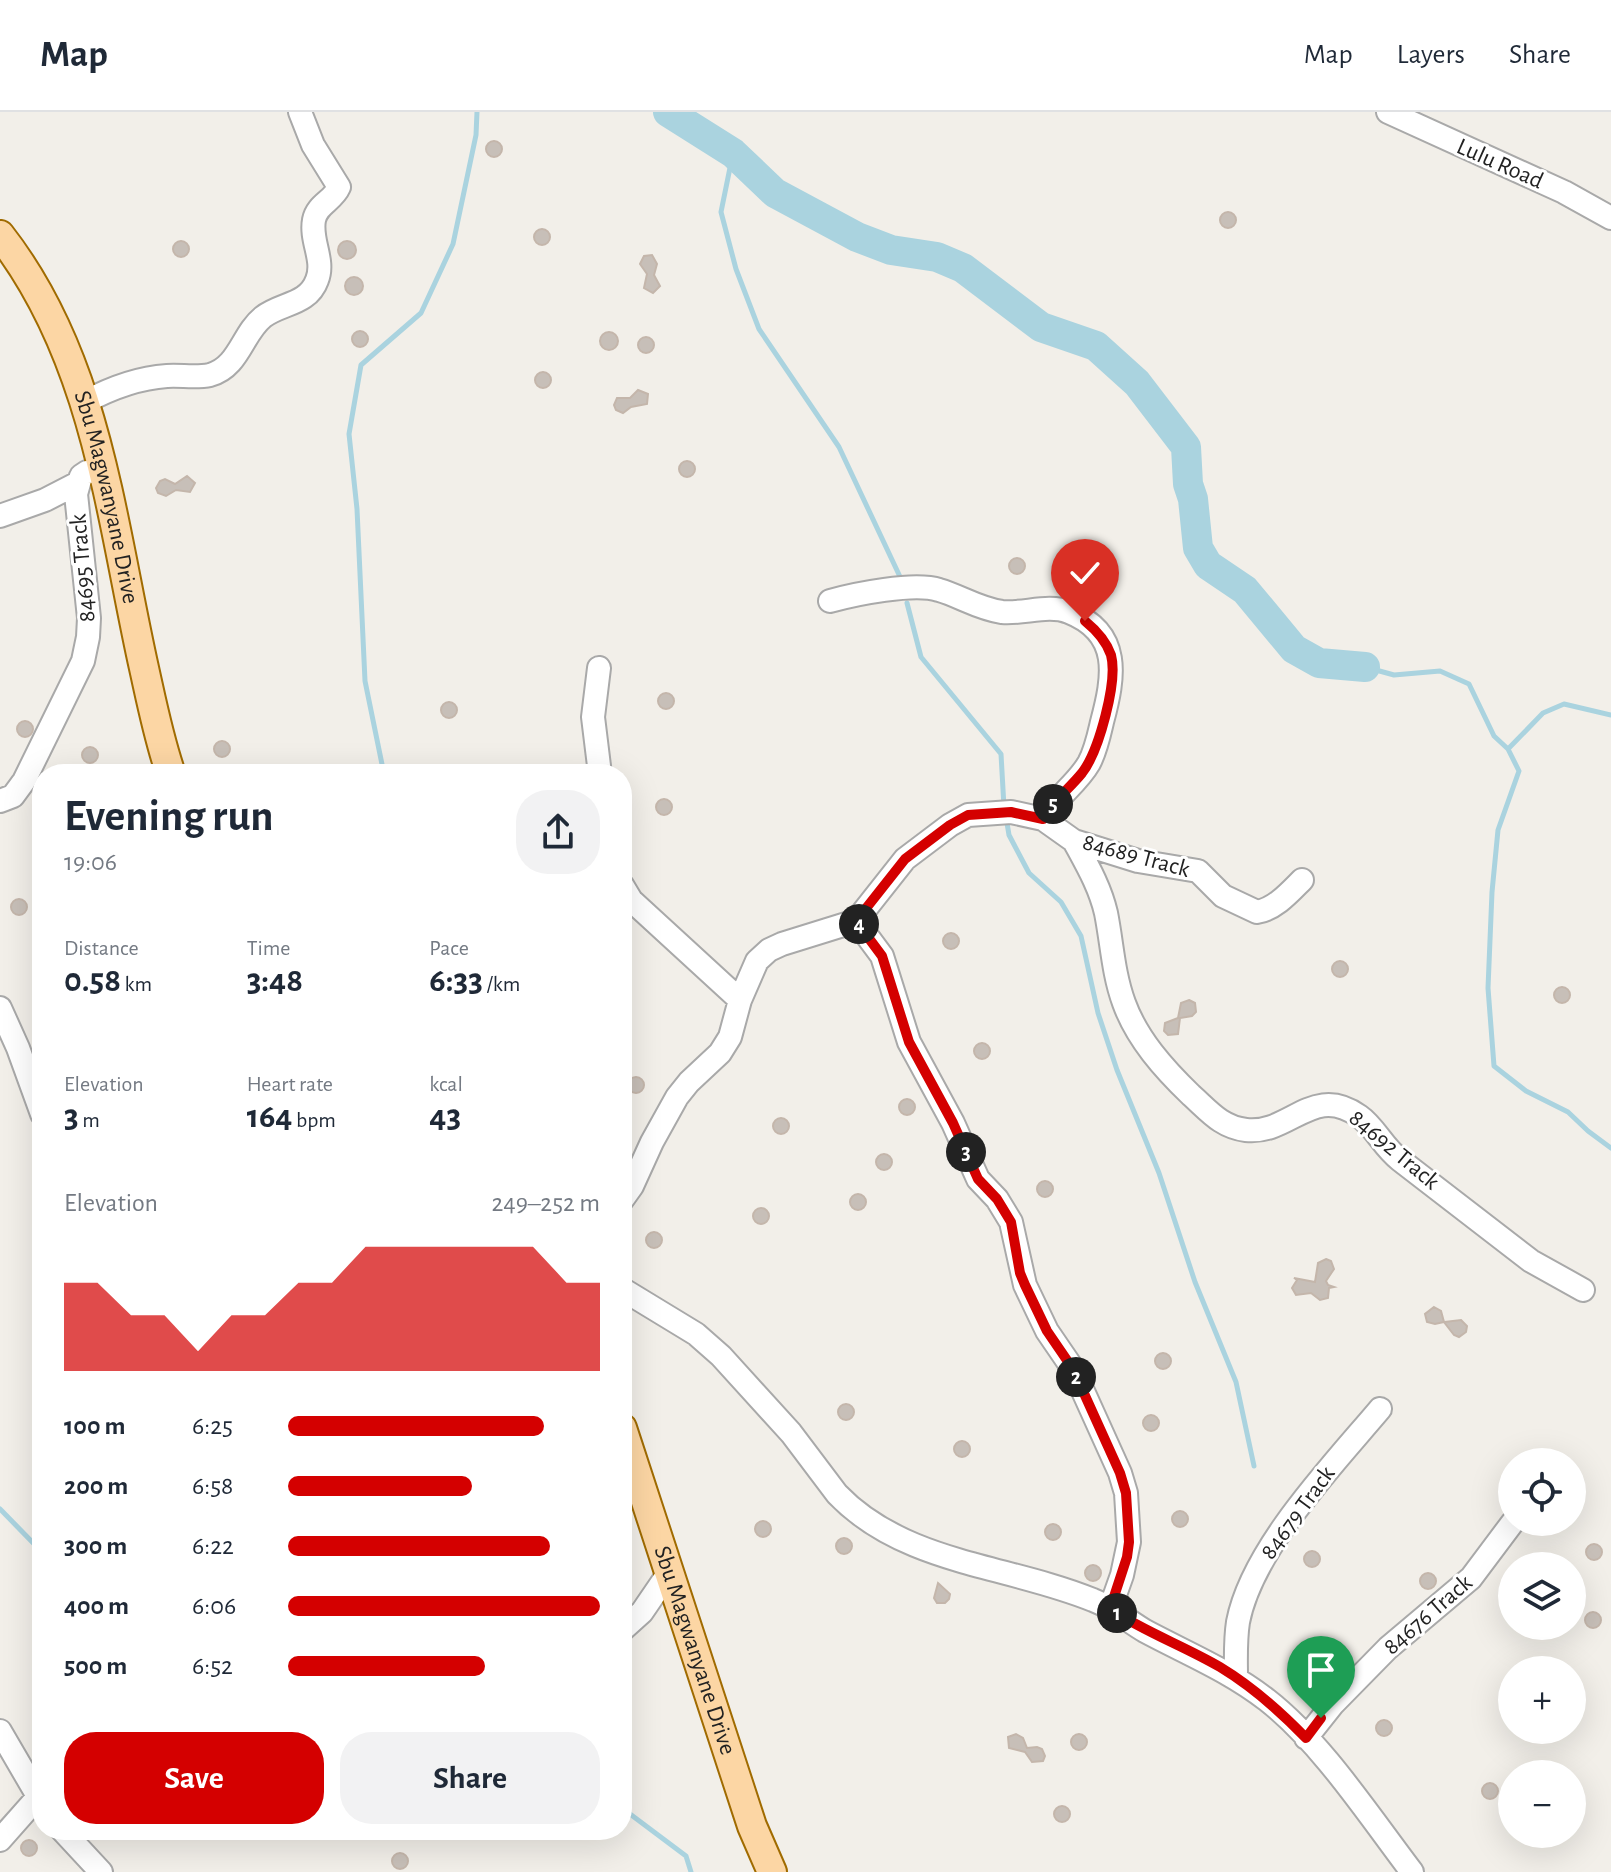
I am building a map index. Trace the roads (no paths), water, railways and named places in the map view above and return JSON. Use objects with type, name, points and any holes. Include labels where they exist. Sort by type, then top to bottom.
[{"type":"main road","name":"Sbu Magwanyane Drive","points":[[0,235],[27,272],[46,307],[64,344],[85,402],[90,477],[168,764]]},
{"type":"main road","name":"Sbu Magwanyane Drive","points":[[632,1458],[752,1826],[772,1872]]},
{"type":"street","points":[[85,402],[125,384],[157,377],[209,375],[229,364],[263,317],[295,303],[313,289],[320,266],[312,234],[314,219],[320,206],[339,190],[339,183],[313,145],[300,112]]},
{"type":"street","name":"Lulu Road","points":[[1388,112],[1564,192],[1611,218]]},
{"type":"street","points":[[0,516],[45,500],[90,477]]},
{"type":"street","name":"84695 Track","points":[[32,764],[83,661],[89,618],[79,533],[90,477]]},
{"type":"street","points":[[830,601],[862,592],[936,588],[981,607],[1003,612],[1039,609],[1067,611],[1098,632],[1111,655],[1112,674],[1098,740],[1082,773],[1043,819]]},
{"type":"street","points":[[599,668],[593,717],[599,764]]},
{"type":"street","name":"84695 Track","points":[[0,801],[13,796],[32,765]]},
{"type":"street","name":"84689 Track","points":[[856,921],[905,859],[959,820],[991,811],[1043,819],[1074,841],[1138,861],[1198,871],[1223,896],[1257,912],[1282,899],[1302,880]]},
{"type":"street","name":"84692 Track","points":[[1074,841],[1098,887],[1106,913],[1115,973],[1129,1015],[1162,1067],[1218,1122],[1245,1130],[1260,1130],[1278,1125],[1316,1105],[1334,1104],[1348,1109],[1361,1117],[1386,1149],[1531,1261],[1583,1290]]},
{"type":"street","points":[[632,901],[740,1000]]},
{"type":"street","points":[[632,1186],[677,1097],[720,1053],[730,1037],[740,1000],[757,961],[769,950],[856,921],[882,956],[909,1042],[953,1123],[978,1179],[997,1199],[1011,1222],[1025,1285],[1047,1331],[1073,1369],[1120,1473],[1126,1493],[1129,1542],[1110,1609]]},
{"type":"street","points":[[0,1008],[32,1086]]},
{"type":"street","points":[[632,1295],[708,1344],[751,1386],[837,1494],[865,1520],[919,1547],[1054,1585],[1110,1609],[1146,1631],[1217,1665],[1269,1701],[1306,1738],[1412,1872]]},
{"type":"street","name":"84679 Track","points":[[1236,1678],[1235,1644],[1239,1621],[1257,1569],[1280,1534],[1380,1409]]},
{"type":"street","name":"84676 Track","points":[[1306,1738],[1333,1704],[1388,1648],[1483,1566],[1503,1536]]},
{"type":"street","points":[[632,1621],[642,1612],[670,1571]]},
{"type":"street","points":[[0,1731],[32,1786]]},
{"type":"street","points":[[0,1840],[32,1808]]},
{"type":"street","points":[[71,1840],[101,1872]]},
{"type":"waterway","points":[[382,764],[365,681],[357,509],[349,434],[361,365],[421,313],[453,244],[476,135],[477,112]]},
{"type":"waterway","points":[[668,112],[733,153],[775,193],[857,237],[891,250],[937,257],[963,268],[1041,327],[1096,346],[1137,383],[1186,447],[1198,548],[1208,565],[1245,590],[1294,649],[1319,663],[1365,667]]},
{"type":"waterway","points":[[733,153],[721,212],[736,269],[759,329],[839,447],[902,581]]},
{"type":"waterway","points":[[907,603],[921,657],[1001,754],[1004,807]]},
{"type":"waterway","points":[[1365,667],[1394,675],[1440,671],[1469,684],[1494,736],[1508,749],[1519,771],[1498,830],[1492,892],[1488,988],[1494,1066],[1526,1091],[1568,1112],[1611,1148]]},
{"type":"waterway","points":[[1508,749],[1543,713],[1564,704],[1611,715]]},
{"type":"waterway","points":[[1006,817],[1009,835],[1029,873],[1061,902],[1081,936],[1098,1013],[1117,1070],[1159,1173],[1195,1282],[1236,1382],[1254,1466]]},
{"type":"waterway","points":[[0,1509],[32,1542]]},
{"type":"waterway","points":[[632,1816],[686,1856],[691,1872]]}]
